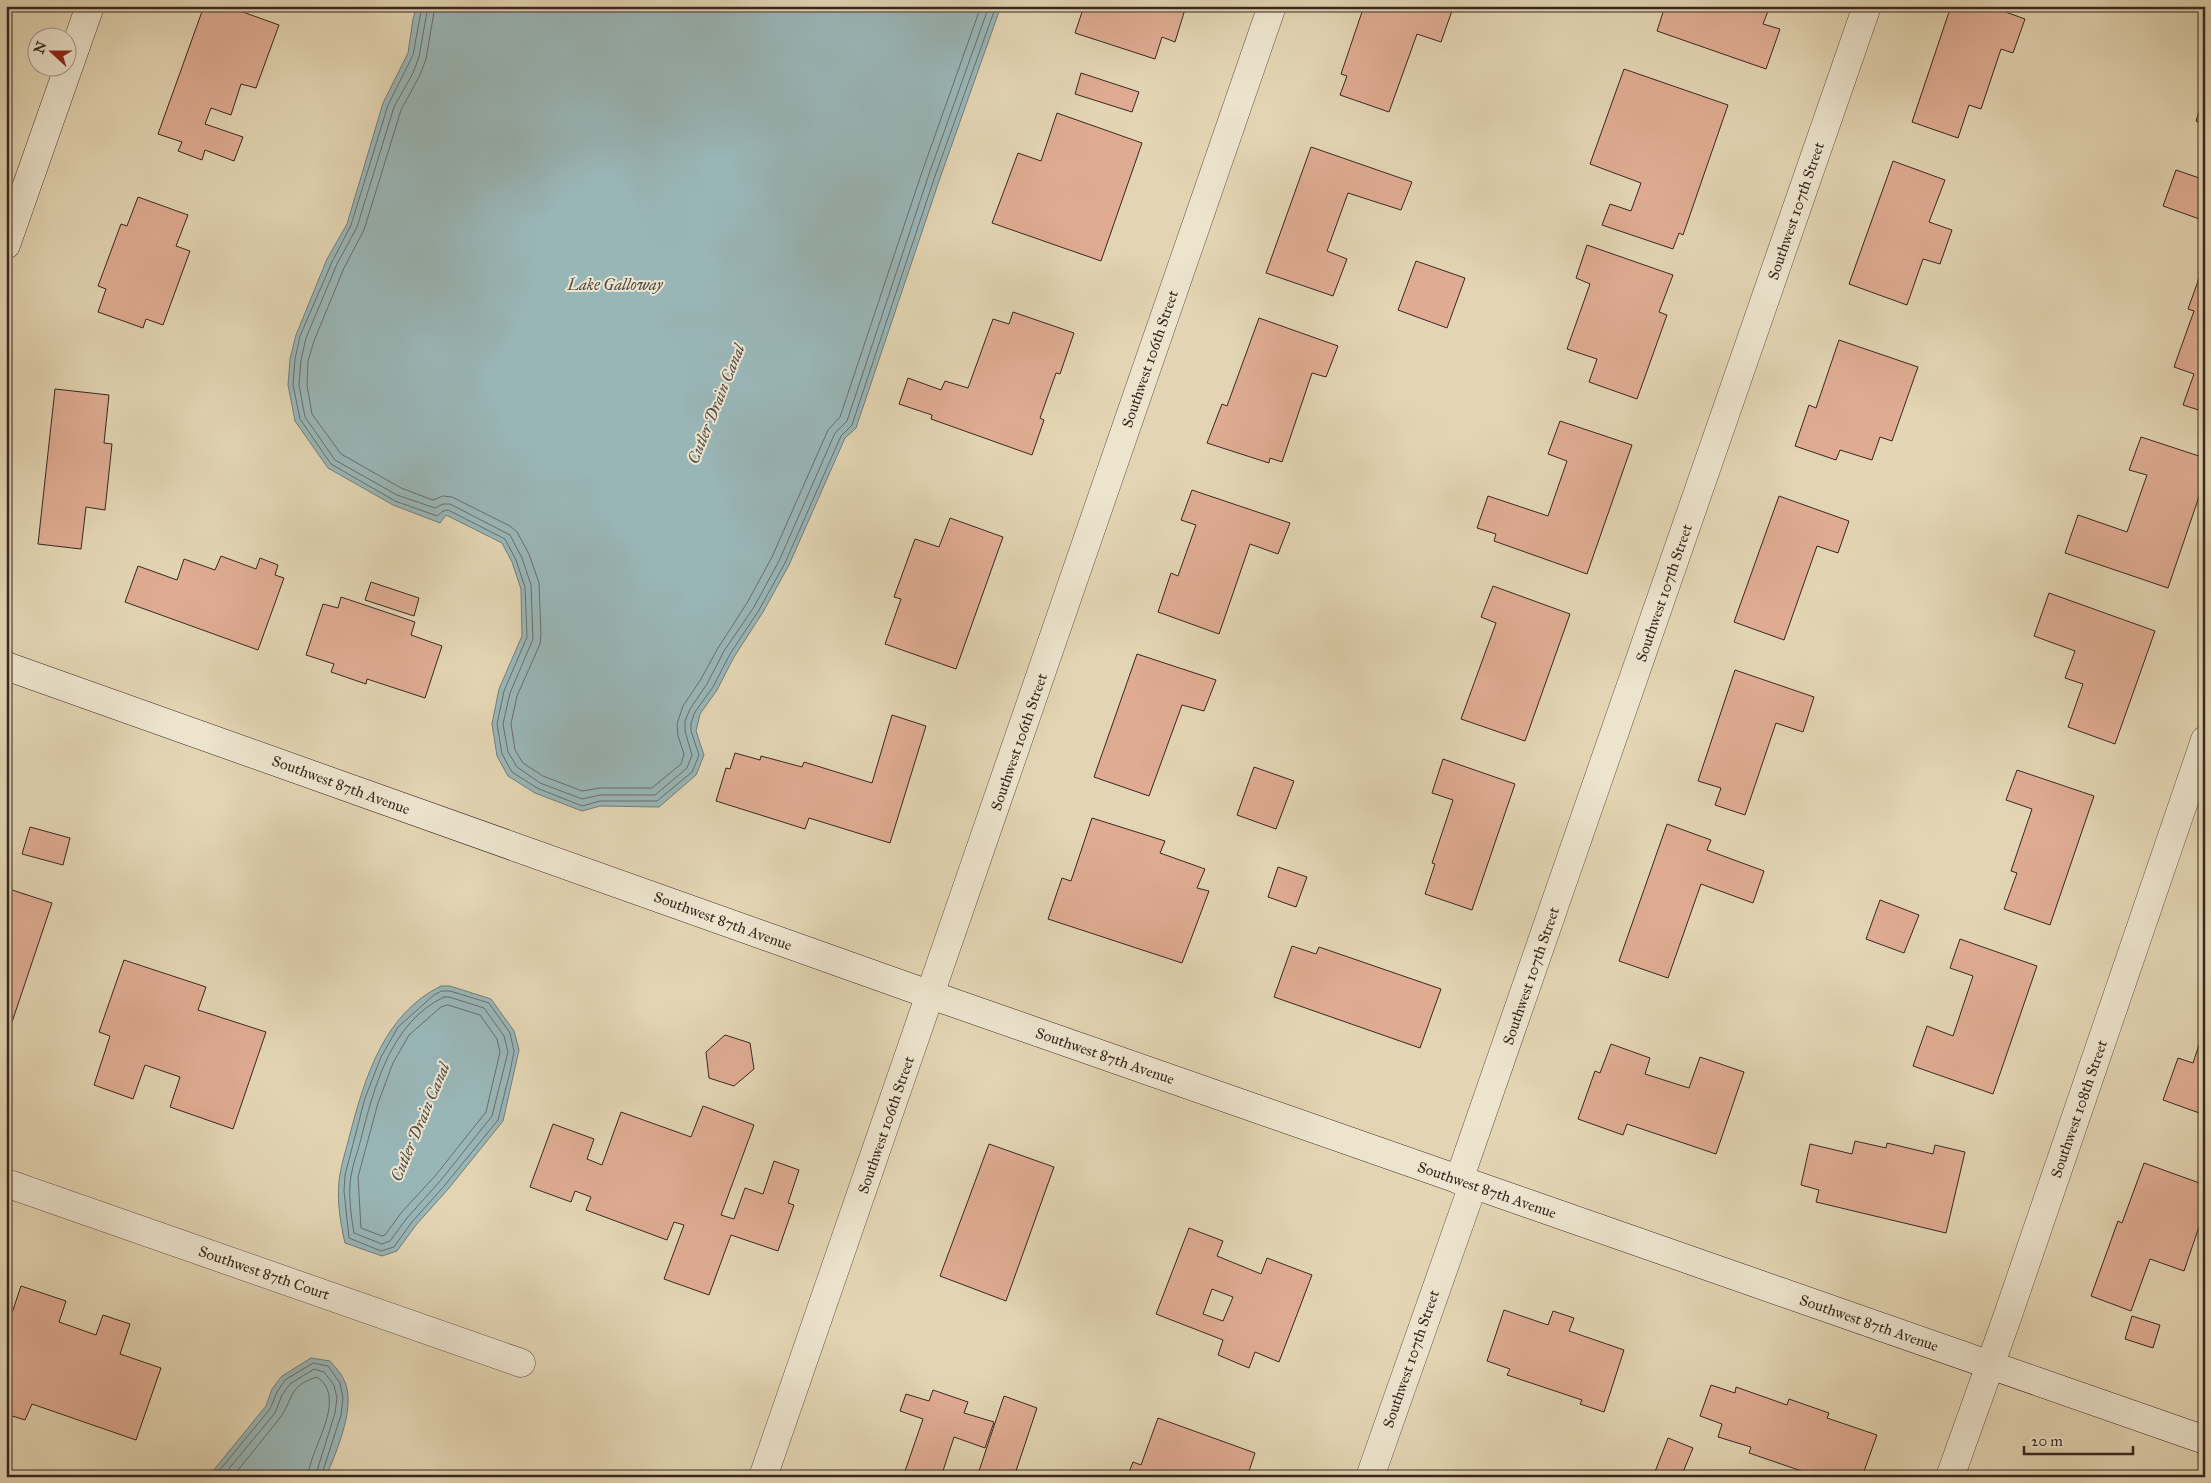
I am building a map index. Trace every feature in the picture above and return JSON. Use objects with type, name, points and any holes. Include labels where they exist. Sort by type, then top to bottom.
[{"type":"street","points":[[6,245],[90,6]]},
{"type":"street","name":"Southwest 106th Street","points":[[763,1477],[1272,6]]},
{"type":"street","name":"Southwest 107th Street","points":[[1370,1477],[1466,1183],[1867,6]]},
{"type":"street","name":"Southwest 87th Avenue","points":[[6,666],[931,995],[2205,1440]]},
{"type":"street","name":"Southwest 108th Street","points":[[1950,1477],[1990,1366],[2205,740]]},
{"type":"street","name":"Southwest 87th Court","points":[[6,1183],[521,1363]]},
{"type":"water","name":"Lake Galloway","points":[[417,6],[1001,6],[940,178],[856,428],[845,438],[789,565],[763,612],[734,657],[717,690],[700,714],[696,731],[704,755],[696,775],[659,807],[600,806],[582,811],[535,793],[508,776],[497,756],[492,724],[499,689],[522,636],[521,589],[512,562],[502,543],[446,515],[440,523],[393,505],[328,468],[295,421],[288,385],[290,359],[296,335],[327,259],[347,224],[383,103],[408,53]]},
{"type":"water","name":"Cutler Drain Canal","points":[[441,986],[450,986],[491,999],[514,1031],[519,1050],[503,1121],[449,1188],[416,1225],[397,1251],[382,1256],[345,1243],[339,1200],[341,1169],[356,1112],[370,1070],[380,1049],[391,1030],[405,1013],[421,998]]},
{"type":"water","points":[[311,1358],[330,1361],[343,1377],[347,1391],[347,1416],[344,1429],[326,1477],[208,1477],[266,1406],[272,1389],[282,1376]]},
{"type":"building","points":[[204,6],[226,6],[279,25],[256,88],[241,84],[231,115],[211,108],[205,124],[243,137],[234,161],[205,150],[202,160],[178,151],[182,142],[158,134]]},
{"type":"building","points":[[1084,6],[1186,6],[1175,42],[1162,37],[1155,59],[1075,33]]},
{"type":"building","points":[[1364,6],[1447,6],[1453,8],[1441,42],[1417,34],[1389,112],[1340,95],[1347,76],[1341,74]]},
{"type":"building","points":[[1665,6],[1770,6],[1763,24],[1780,29],[1766,69],[1657,31]]},
{"type":"building","points":[[1951,6],[1989,6],[2025,19],[2013,53],[2001,49],[1981,109],[1969,105],[1958,138],[1912,122]]},
{"type":"building","points":[[1624,69],[1728,105],[1683,235],[1679,233],[1673,249],[1602,225],[1610,204],[1631,211],[1641,183],[1590,164]]},
{"type":"building","points":[[1081,73],[1139,92],[1132,112],[1075,94]]},
{"type":"building","points":[[2205,95],[2205,125],[2196,121]]},
{"type":"building","points":[[1057,113],[1142,143],[1101,261],[992,223],[1018,153],[1041,161]]},
{"type":"building","points":[[1311,147],[1412,182],[1401,210],[1348,193],[1327,251],[1347,259],[1333,296],[1266,273]]},
{"type":"building","points":[[1893,161],[1945,180],[1929,222],[1952,230],[1940,264],[1923,259],[1907,305],[1849,284]]},
{"type":"building","points":[[2176,170],[2205,180],[2205,221],[2163,206]]},
{"type":"building","points":[[138,197],[188,215],[176,246],[190,251],[163,325],[146,319],[143,328],[98,312],[106,289],[98,286],[121,224],[127,226]]},
{"type":"building","points":[[1587,245],[1673,275],[1659,312],[1667,315],[1637,399],[1589,382],[1597,359],[1567,349],[1590,284],[1576,278]]},
{"type":"building","points":[[1416,261],[1465,278],[1447,328],[1398,310]]},
{"type":"building","points":[[2202,270],[2205,271],[2205,412],[2183,405],[2194,374],[2174,367],[2194,311],[2188,309]]},
{"type":"building","points":[[1013,312],[1074,333],[1060,374],[1056,373],[1040,418],[1044,420],[1032,455],[931,419],[932,415],[899,404],[908,378],[941,390],[945,381],[968,388],[993,319],[1009,324]]},
{"type":"building","points":[[1259,318],[1338,346],[1326,377],[1312,373],[1282,462],[1270,458],[1269,463],[1207,443],[1222,404],[1227,406]]},
{"type":"building","points":[[1839,340],[1918,367],[1892,441],[1880,437],[1872,460],[1840,450],[1836,460],[1795,446],[1809,405],[1816,408]]},
{"type":"building","points":[[55,389],[109,395],[104,443],[112,444],[105,510],[86,507],[81,549],[38,544]]},
{"type":"building","points":[[1560,421],[1632,445],[1587,574],[1494,541],[1496,534],[1477,528],[1488,496],[1548,516],[1567,461],[1548,454]]},
{"type":"building","points":[[2141,437],[2205,458],[2205,479],[2168,588],[2065,553],[2078,515],[2127,532],[2147,475],[2129,470]]},
{"type":"building","points":[[1192,490],[1290,523],[1278,554],[1250,544],[1219,634],[1158,612],[1171,573],[1178,576],[1196,525],[1181,520]]},
{"type":"building","points":[[1779,496],[1849,521],[1838,553],[1817,546],[1784,640],[1734,622]]},
{"type":"building","points":[[950,518],[1003,537],[956,669],[885,644],[901,599],[894,597],[915,539],[939,547]]},
{"type":"building","points":[[221,556],[256,569],[260,558],[278,565],[275,575],[284,578],[258,650],[125,602],[138,566],[177,580],[184,559],[215,570]]},
{"type":"building","points":[[371,582],[419,598],[414,616],[365,600]]},
{"type":"building","points":[[1493,586],[1570,614],[1525,741],[1461,719],[1496,623],[1481,617]]},
{"type":"building","points":[[2049,593],[2155,631],[2115,744],[2068,727],[2083,684],[2065,678],[2075,651],[2034,636]]},
{"type":"building","points":[[341,597],[415,622],[411,635],[442,646],[425,698],[367,679],[366,684],[331,672],[334,664],[306,655],[323,604],[338,608]]},
{"type":"building","points":[[1137,654],[1216,680],[1204,711],[1182,705],[1149,796],[1094,777]]},
{"type":"building","points":[[1735,670],[1814,697],[1803,732],[1776,723],[1745,815],[1715,805],[1721,788],[1698,781]]},
{"type":"building","points":[[892,715],[926,726],[890,843],[809,818],[805,829],[716,801],[726,768],[730,769],[735,753],[760,760],[761,756],[802,767],[804,762],[872,783]]},
{"type":"building","points":[[1443,759],[1515,784],[1472,910],[1425,894],[1435,864],[1432,863],[1453,800],[1432,793]]},
{"type":"building","points":[[1254,767],[1294,781],[1276,829],[1237,815]]},
{"type":"building","points":[[2017,770],[2094,796],[2050,925],[2004,909],[2017,873],[2011,871],[2032,809],[2006,800]]},
{"type":"building","points":[[1092,818],[1165,841],[1160,853],[1205,869],[1197,888],[1209,891],[1182,963],[1048,919],[1062,878],[1071,881]]},
{"type":"building","points":[[1667,824],[1711,840],[1707,850],[1764,871],[1753,903],[1701,884],[1668,978],[1619,961]]},
{"type":"building","points":[[30,827],[70,838],[63,865],[22,854]]},
{"type":"building","points":[[1278,867],[1307,877],[1296,907],[1268,897]]},
{"type":"building","points":[[12,890],[52,903],[11,1025],[6,1023],[6,907]]},
{"type":"building","points":[[1880,900],[1919,915],[1904,953],[1866,939]]},
{"type":"building","points":[[1960,939],[2037,966],[1993,1094],[1913,1066],[1927,1026],[1953,1036],[1973,976],[1950,968]]},
{"type":"building","points":[[1292,946],[1316,954],[1319,947],[1441,989],[1420,1048],[1274,997]]},
{"type":"building","points":[[124,960],[206,987],[198,1010],[266,1032],[233,1129],[170,1107],[180,1077],[145,1065],[133,1099],[94,1085],[110,1036],[99,1032]]},
{"type":"building","points":[[2205,1027],[2205,1115],[2163,1100],[2178,1058],[2193,1063]]},
{"type":"building","points":[[725,1035],[750,1043],[754,1069],[734,1086],[709,1078],[706,1052]]},
{"type":"building","points":[[1611,1044],[1650,1058],[1645,1074],[1689,1088],[1700,1057],[1744,1072],[1716,1154],[1627,1124],[1623,1135],[1578,1119],[1595,1071],[1600,1073]]},
{"type":"building","points":[[703,1106],[754,1125],[721,1215],[734,1219],[745,1188],[763,1194],[774,1161],[799,1170],[788,1203],[794,1205],[778,1251],[731,1235],[709,1295],[664,1279],[684,1225],[674,1222],[667,1240],[586,1210],[591,1197],[575,1191],[571,1202],[530,1187],[553,1124],[594,1139],[587,1159],[602,1165],[621,1112],[691,1137]]},
{"type":"building","points":[[1855,1141],[1886,1148],[1887,1143],[1933,1154],[1935,1145],[1965,1152],[1946,1233],[1816,1202],[1819,1190],[1801,1185],[1810,1144],[1852,1154]]},
{"type":"building","points":[[989,1144],[1054,1167],[1006,1301],[940,1276]]},
{"type":"building","points":[[2144,1163],[2205,1185],[2205,1223],[2201,1221],[2184,1271],[2150,1259],[2131,1311],[2091,1296],[2118,1221],[2122,1223]]},
{"type":"building","points":[[1189,1228],[1223,1241],[1217,1256],[1261,1274],[1267,1258],[1312,1275],[1279,1362],[1255,1352],[1249,1368],[1218,1355],[1223,1340],[1156,1314]],"holes":[[[1212,1289],[1233,1297],[1223,1321],[1203,1314]]]},
{"type":"building","points":[[21,1286],[66,1301],[59,1322],[96,1335],[103,1315],[130,1324],[120,1354],[161,1368],[136,1440],[32,1404],[25,1420],[6,1414],[6,1318],[10,1319]]},
{"type":"building","points":[[1504,1310],[1548,1325],[1553,1311],[1574,1318],[1569,1331],[1624,1350],[1604,1412],[1580,1404],[1582,1400],[1507,1375],[1510,1369],[1487,1361]]},
{"type":"building","points":[[2132,1316],[2160,1325],[2153,1348],[2125,1339]]},
{"type":"building","points":[[1711,1385],[1735,1393],[1736,1387],[1787,1405],[1789,1399],[1829,1413],[1827,1418],[1877,1435],[1862,1477],[1819,1477],[1749,1453],[1751,1447],[1718,1437],[1722,1424],[1700,1416]]},
{"type":"building","points":[[933,1390],[968,1402],[964,1413],[994,1422],[985,1448],[954,1437],[941,1477],[903,1477],[923,1419],[900,1411],[906,1394],[929,1401]]},
{"type":"building","points":[[1004,1396],[1037,1408],[1014,1477],[977,1477]]},
{"type":"building","points":[[1158,1418],[1255,1453],[1247,1477],[1127,1477],[1133,1462],[1141,1465]]},
{"type":"building","points":[[1668,1438],[1693,1448],[1681,1477],[1653,1477]]}]
